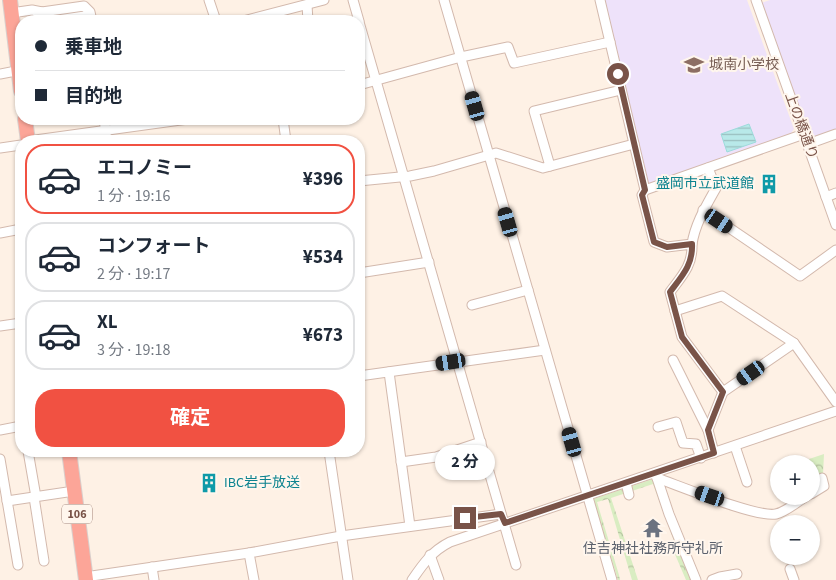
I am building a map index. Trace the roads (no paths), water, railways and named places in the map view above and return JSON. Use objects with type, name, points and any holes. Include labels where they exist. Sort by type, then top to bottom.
[{"type":"highway","points":[[11,6],[15,34]]},
{"type":"highway","name":"106","points":[[70,457],[86,578]]},
{"type":"street","points":[[209,0],[214,15]]},
{"type":"street","points":[[267,15],[324,0]]},
{"type":"street","points":[[353,0],[357,15]]},
{"type":"street","points":[[444,0],[612,580]]},
{"type":"street","points":[[600,0],[645,190]]},
{"type":"street","name":"上の橋通り","points":[[756,0],[836,225]]},
{"type":"street","points":[[307,5],[308,15]]},
{"type":"street","points":[[11,6],[42,12],[84,6],[91,15]]},
{"type":"street","points":[[42,12],[45,15]]},
{"type":"street","points":[[365,84],[461,57],[508,47],[514,62],[610,42]]},
{"type":"street","points":[[365,43],[516,565]]},
{"type":"street","points":[[0,74],[15,71]]},
{"type":"street","points":[[550,166],[534,111],[621,90]]},
{"type":"street","points":[[105,125],[106,135]]},
{"type":"street","points":[[75,135],[147,125]]},
{"type":"street","points":[[692,244],[667,247],[654,242],[642,195],[645,190],[804,134]]},
{"type":"street","points":[[808,144],[836,134]]},
{"type":"street","points":[[365,180],[434,171],[496,153],[543,168],[634,144]]},
{"type":"street","points":[[0,148],[15,146]]},
{"type":"street","points":[[708,168],[716,188],[703,210],[693,236],[690,264],[670,292],[682,337],[723,392]]},
{"type":"street","points":[[826,197],[836,193]]},
{"type":"street","points":[[703,210],[800,276],[836,250]]},
{"type":"street","points":[[0,233],[15,230]]},
{"type":"street","points":[[365,271],[429,262]]},
{"type":"street","points":[[472,305],[528,290]]},
{"type":"street","points":[[675,311],[722,296],[794,343],[836,402]]},
{"type":"street","points":[[0,326],[15,324]]},
{"type":"street","points":[[708,430],[723,392],[794,343]]},
{"type":"street","points":[[365,375],[544,350]]},
{"type":"street","points":[[673,360],[708,430],[714,453]]},
{"type":"street","points":[[389,372],[410,526]]},
{"type":"street","points":[[412,580],[430,555],[450,542],[587,495],[656,475],[836,411]]},
{"type":"street","points":[[658,426],[676,422],[683,443],[696,444],[701,458]]},
{"type":"street","points":[[0,430],[15,427]]},
{"type":"street","points":[[401,462],[436,457],[481,442]]},
{"type":"street","points":[[735,446],[747,482]]},
{"type":"street","points":[[29,457],[44,561]]},
{"type":"street","points":[[330,457],[348,580]]},
{"type":"street","points":[[0,459],[18,565]]},
{"type":"street","points":[[656,475],[746,509],[766,514],[778,514],[792,505]]},
{"type":"street","points":[[656,475],[672,522],[696,580]]},
{"type":"street","points":[[820,488],[824,486],[822,478]]},
{"type":"street","points":[[626,483],[630,495]]},
{"type":"street","points":[[7,502],[74,491]]},
{"type":"street","points":[[86,578],[249,553],[341,536],[501,514]]},
{"type":"street","points":[[249,553],[254,580]]},
{"type":"street","points":[[430,555],[439,580]]},
{"type":"street","points":[[152,567],[154,580]]},
{"type":"street","points":[[790,568],[794,580]]},
{"type":"street","points":[[712,580],[737,574]]},
{"type":"water","points":[[749,124],[756,142],[727,152],[721,134]]},
{"type":"place","name":"城南小学校","points":[[694,65]]},
{"type":"place","name":"盛岡市立武道館","points":[[769,184]]},
{"type":"place","name":"IBC岩手放送","points":[[209,483]]},
{"type":"place","name":"住吉神社社務所守礼所","points":[[653,528]]}]
